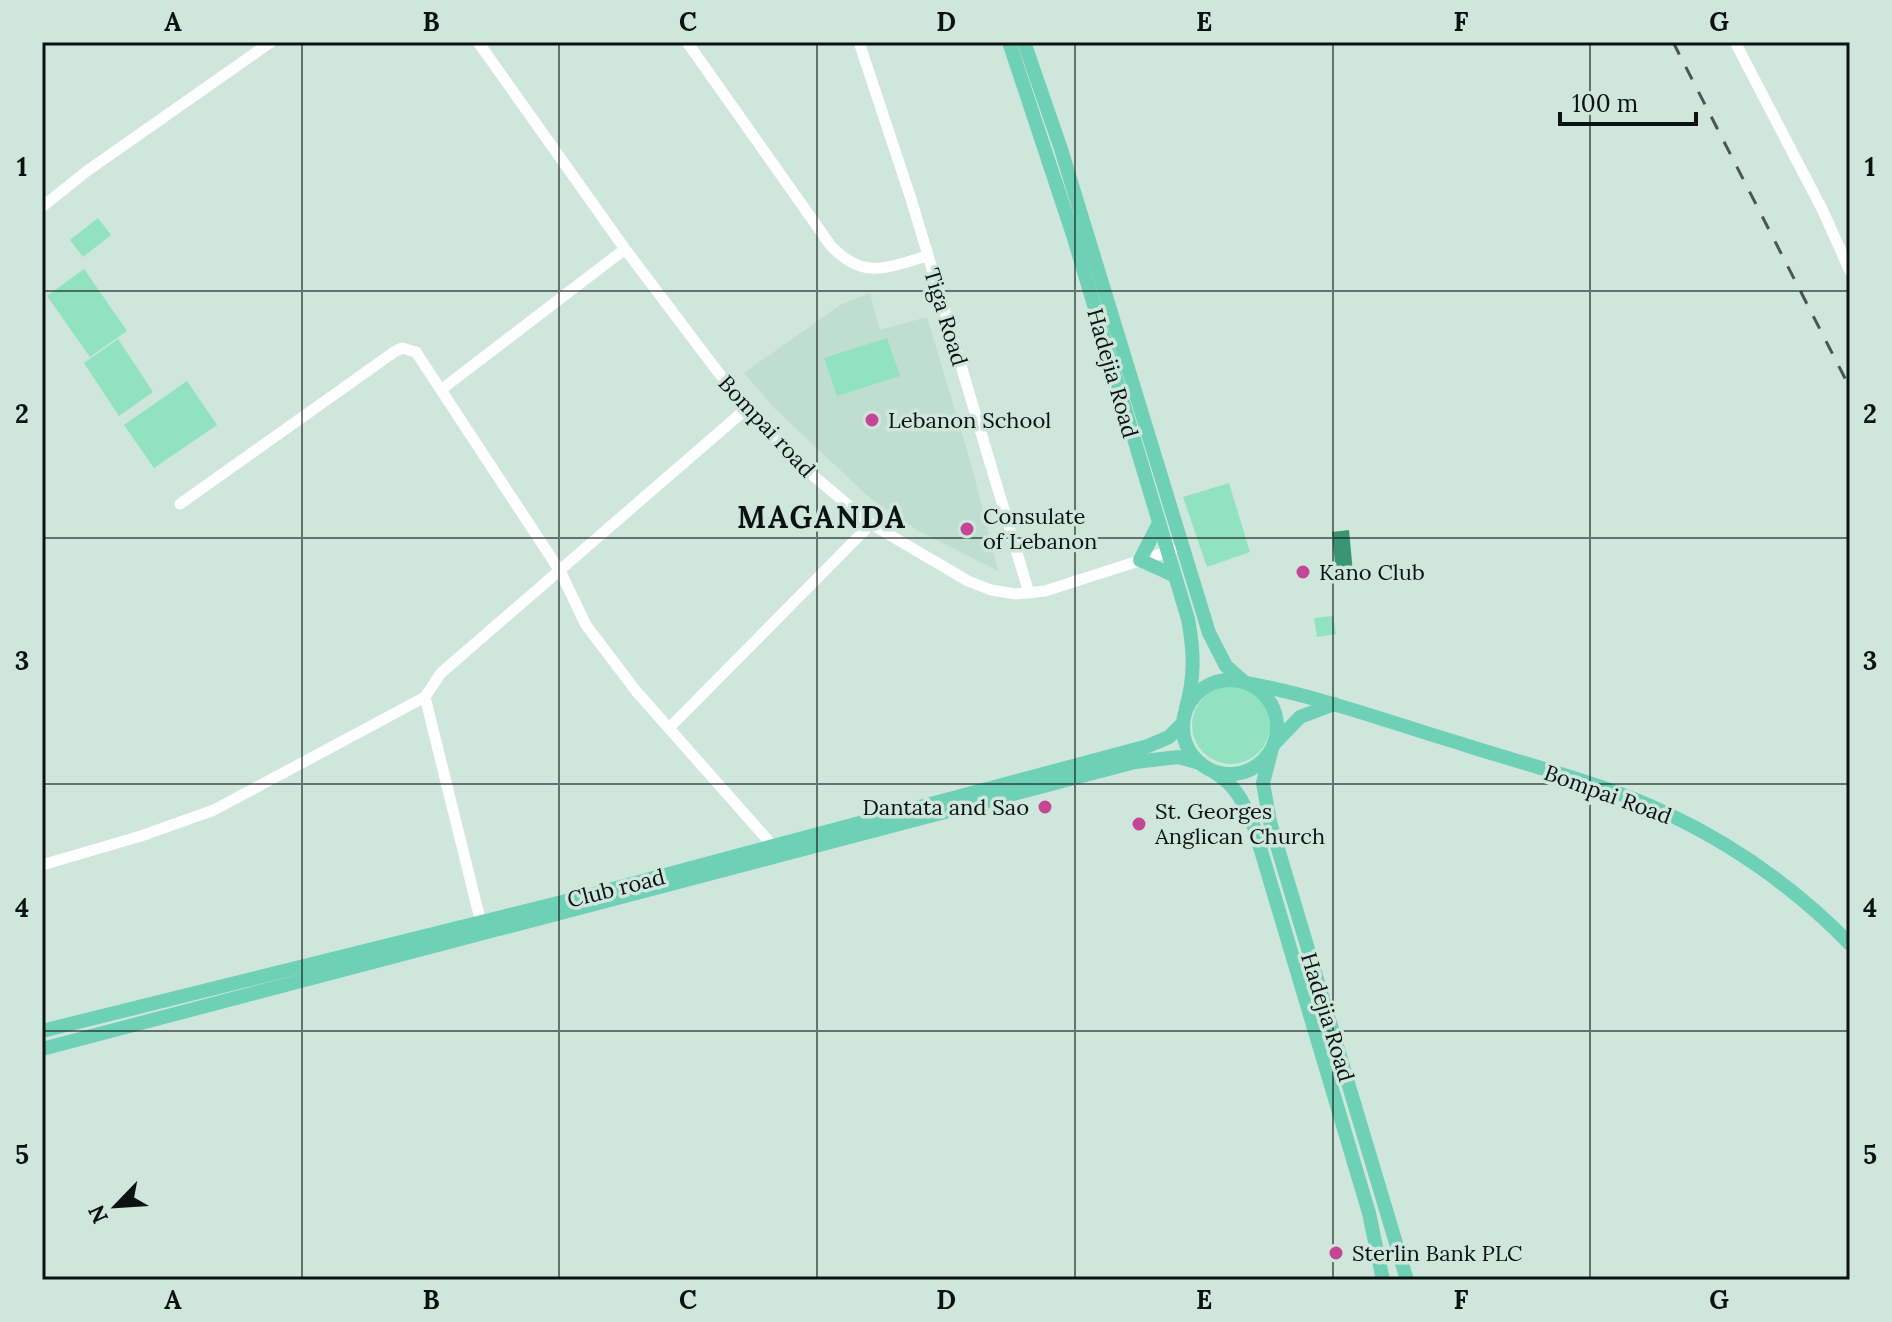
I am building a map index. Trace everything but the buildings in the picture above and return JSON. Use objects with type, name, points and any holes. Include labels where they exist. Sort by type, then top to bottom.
[{"type":"main road","name":"Hadejia Road","points":[[1009,42],[1073,235],[1193,646],[1192,687],[1186,708]]},
{"type":"main road","name":"Hadejia Road","points":[[1024,42],[1061,149],[1209,633],[1226,666],[1248,682]]},
{"type":"main road","points":[[1158,525],[1140,560],[1173,575]]},
{"type":"main road","points":[[1273,748],[1278,727],[1275,710],[1266,695],[1248,682],[1229,679],[1216,681],[1193,696],[1186,708],[1182,724],[1184,740],[1191,754],[1214,772],[1226,775],[1252,770],[1273,748],[1300,717],[1334,704]]},
{"type":"main road","name":"Bompai Road","points":[[1248,682],[1334,704],[1559,774],[1665,813],[1704,833],[1781,883],[1850,944]]},
{"type":"main road","name":"Club road","points":[[42,1031],[492,924],[773,846],[1018,787],[1148,746],[1169,737],[1182,724]]},
{"type":"main road","name":"Hadejia Road","points":[[1273,748],[1263,783],[1270,822],[1389,1226],[1394,1278]]},
{"type":"main road","points":[[42,1049],[492,924],[1018,787],[1135,762],[1178,757],[1200,763]]},
{"type":"main road","name":"Hadejia Road","points":[[1214,772],[1227,779],[1236,789],[1254,827],[1373,1235],[1394,1278]]},
{"type":"street","points":[[42,207],[87,171],[271,42]]},
{"type":"street","name":"Bompai road","points":[[478,42],[625,249],[746,409],[798,463],[871,524],[968,581],[991,590],[1029,593],[1184,547]]},
{"type":"street","points":[[687,42],[842,258],[852,265],[868,269],[928,256]]},
{"type":"street","name":"Tiga Road","points":[[859,42],[928,256],[1029,593]]},
{"type":"street","points":[[1735,42],[1822,209],[1850,271]]},
{"type":"street","points":[[442,389],[625,249]]},
{"type":"street","points":[[180,504],[394,352],[402,348],[416,352],[560,571],[586,625],[636,691],[773,846]]},
{"type":"street","points":[[42,865],[141,836],[214,810],[425,697],[441,673],[746,409]]},
{"type":"street","points":[[669,728],[871,524]]},
{"type":"street","points":[[425,697],[492,924]]},
{"type":"shaded area","points":[[98,218],[111,235],[83,257],[70,240]]},
{"type":"shaded area","points":[[84,269],[127,331],[90,357],[47,296]]},
{"type":"shaded area","name":"Lebanon School","points":[[870,293],[880,330],[927,317],[972,467],[998,571],[915,529],[870,498],[773,407],[744,373],[840,305]]},
{"type":"shaded area","points":[[887,338],[900,376],[837,396],[824,358]]},
{"type":"shaded area","points":[[118,339],[153,392],[119,416],[84,363]]},
{"type":"shaded area","points":[[187,381],[217,425],[154,468],[124,425]]},
{"type":"shaded area","points":[[1229,483],[1250,552],[1207,567],[1183,497]]},
{"type":"shaded area","points":[[1349,530],[1353,573],[1336,575],[1332,532]]},
{"type":"shaded area","points":[[1333,616],[1336,634],[1317,637],[1314,618]]},
{"type":"shaded area","points":[[1223,686],[1239,686],[1253,692],[1264,703],[1270,725],[1264,747],[1253,758],[1239,764],[1223,764],[1209,758],[1198,747],[1192,733],[1192,717],[1198,703],[1209,692]]},
{"type":"railway","points":[[1673,42],[1850,388]]},
{"type":"place","name":"Lebanon School","points":[[872,420]]},
{"type":"place","name":"Consulate of Lebanon","points":[[967,529]]},
{"type":"place","name":"Kano Club","points":[[1303,572]]},
{"type":"place","name":"Dantata and Sao","points":[[1045,807]]},
{"type":"place","name":"St. Georges Anglican Church","points":[[1139,824]]},
{"type":"place","name":"Sterlin Bank PLC","points":[[1336,1253]]},
{"type":"district","name":"MAGANDA","points":[[822,518]]}]
